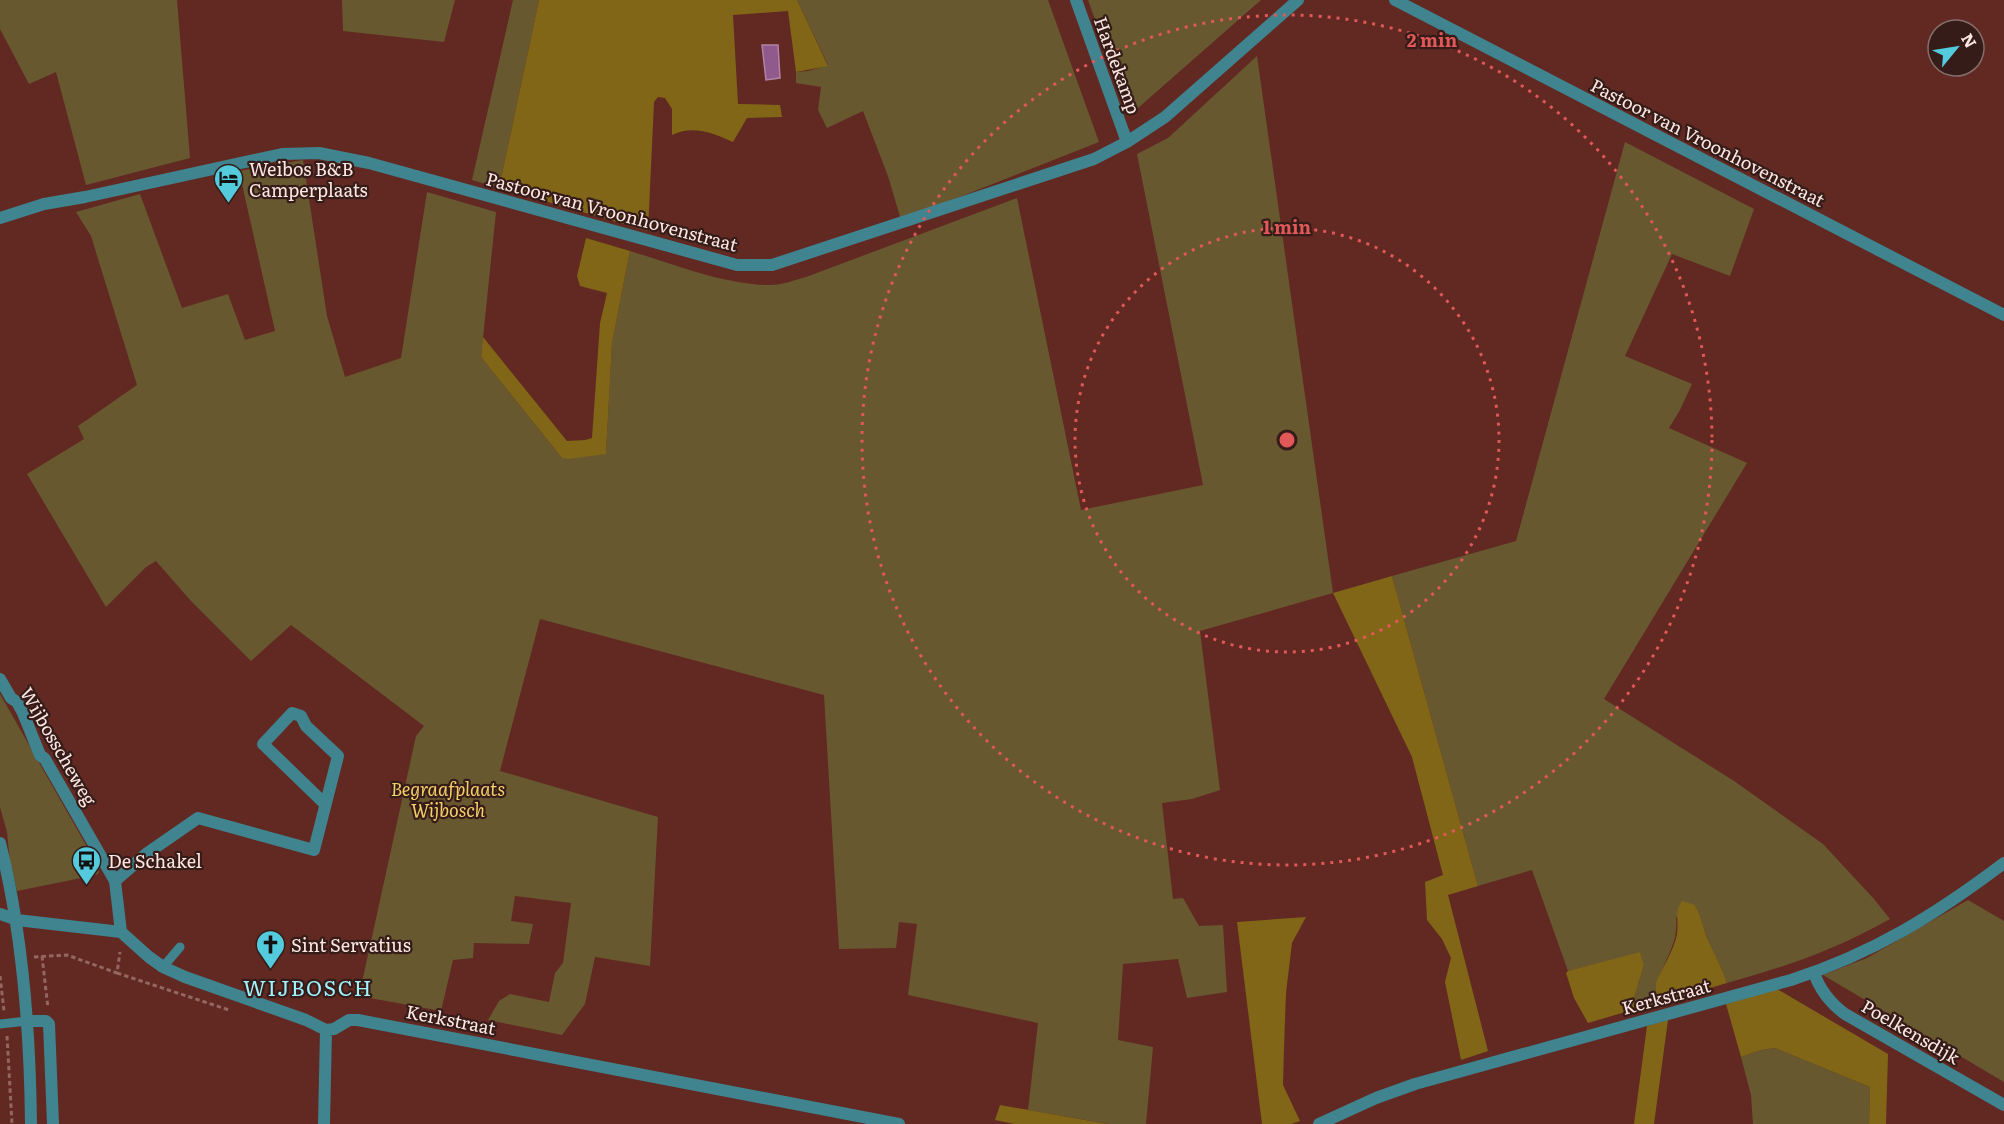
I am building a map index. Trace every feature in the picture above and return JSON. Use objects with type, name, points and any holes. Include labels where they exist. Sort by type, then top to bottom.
[{"type":"street","name":"Hardekamp","points":[[1076,0],[1127,142]]},
{"type":"street","name":"Pastoor van Vroonhovenstraat","points":[[0,218],[44,204],[282,154],[319,153],[369,163],[737,265],[764,266],[795,258],[1094,159],[1127,142],[1165,117],[1298,0]]},
{"type":"street","name":"Pastoor van Vroonhovenstraat","points":[[1395,0],[2004,315]]},
{"type":"street","name":"Wijbosscheweg","points":[[0,679],[23,713],[40,755],[45,759],[116,880],[121,932]]},
{"type":"street","points":[[116,880],[146,854],[198,818],[314,850],[338,756],[306,726],[301,716],[292,712],[263,744],[325,804]]},
{"type":"street","points":[[0,843],[17,920],[27,1021],[31,1124]]},
{"type":"street","name":"Kerkstraat","points":[[1319,1124],[1405,1087],[1814,973],[1854,957],[1912,927],[1967,891],[2004,863]]},
{"type":"street","points":[[0,914],[17,920],[121,932],[163,967],[306,1020],[326,1030],[324,1124]]},
{"type":"street","name":"Poelkensdijk","points":[[1814,973],[1821,989],[1845,1014],[2004,1106]]},
{"type":"street","name":"Kerkstraat","points":[[326,1030],[334,1029],[349,1020],[358,1020],[899,1124]]},
{"type":"street","points":[[27,1021],[46,1021],[49,1024],[53,1124]]},
{"type":"lane","points":[[163,967],[180,947]]},
{"type":"lane","points":[[0,1024],[27,1021]]},
{"type":"path","points":[[68,955],[117,973],[120,966],[121,932]]},
{"type":"path","points":[[42,956],[48,1013]]},
{"type":"path","points":[[9,1059],[12,1124]]},
{"type":"green space","points":[[0,0],[177,0],[190,158],[86,185],[56,72],[29,84],[0,29]]},
{"type":"green space","points":[[342,0],[455,0],[444,42],[343,31]]},
{"type":"green space","points":[[513,0],[539,0],[499,188],[472,180]]},
{"type":"green space","points":[[797,0],[1048,0],[1099,142],[901,220],[888,176],[863,111],[827,128],[818,110],[821,87],[796,83],[796,72],[828,65]]},
{"type":"green space","points":[[1088,0],[1261,0],[1130,115]]},
{"type":"green space","name":"Begraafplaats Wijbosch","points":[[1257,56],[1333,593],[1200,631],[1220,790],[1192,799],[1162,803],[1173,899],[1183,898],[1199,926],[1223,925],[1227,992],[1187,998],[1178,959],[1123,964],[1118,1040],[1153,1047],[1146,1124],[1109,1124],[1028,1110],[1038,1023],[908,995],[917,924],[899,922],[896,948],[839,949],[824,695],[540,619],[500,771],[658,817],[650,966],[595,957],[585,1004],[562,1035],[488,1020],[499,1001],[510,994],[549,1002],[555,973],[563,963],[571,903],[515,896],[511,921],[533,924],[529,944],[474,943],[473,958],[453,960],[441,1011],[359,996],[416,736],[424,726],[291,625],[251,661],[191,601],[156,561],[146,567],[106,607],[27,474],[84,439],[78,426],[137,385],[91,236],[76,212],[140,194],[182,308],[228,294],[245,340],[275,331],[239,171],[303,160],[327,316],[345,377],[401,358],[427,192],[496,212],[481,357],[562,458],[606,453],[612,343],[630,251],[735,282],[779,284],[806,277],[1017,198],[1081,510],[1203,485],[1137,154],[1168,138]]},
{"type":"green space","points":[[1625,142],[1754,209],[1730,276],[1672,254],[1625,356],[1692,384],[1669,428],[1747,463],[1604,699],[1734,781],[1823,844],[1890,919],[1850,940],[1811,956],[1727,983],[1695,905],[1676,918],[1674,942],[1658,981],[1659,1003],[1639,1008],[1634,998],[1644,965],[1640,953],[1568,971],[1532,870],[1478,886],[1392,576],[1516,541]]},
{"type":"green space","points":[[0,694],[98,866],[99,873],[96,875],[17,891],[10,862],[7,832],[0,807]]},
{"type":"green space","points":[[1968,900],[2004,921],[2004,1082],[1823,975],[1867,958]]},
{"type":"green space","points":[[1775,1048],[1870,1087],[1869,1124],[1753,1124],[1751,1095],[1741,1057]]},
{"type":"shaded area","points":[[539,0],[797,0],[828,66],[796,72],[788,11],[733,15],[738,104],[780,105],[782,117],[747,118],[733,142],[695,130],[672,135],[672,109],[665,98],[658,97],[654,102],[648,231],[499,188]]},
{"type":"shaded area","points":[[762,45],[778,45],[780,78],[766,80]]},
{"type":"shaded area","points":[[586,238],[630,251],[612,343],[606,454],[568,459],[562,458],[481,357],[483,337],[567,441],[592,438],[600,323],[607,293],[580,286],[577,276]]},
{"type":"shaded area","points":[[1392,576],[1478,886],[1448,895],[1488,1051],[1461,1060],[1445,982],[1451,958],[1442,939],[1427,920],[1425,882],[1443,875],[1412,757],[1333,593]]},
{"type":"shaded area","points":[[1682,901],[1695,905],[1727,983],[1659,1003],[1656,983],[1671,953],[1677,930],[1677,913]]},
{"type":"shaded area","points":[[1306,917],[1292,943],[1286,993],[1284,1048],[1283,1085],[1300,1121],[1291,1124],[1262,1124],[1237,922]]},
{"type":"shaded area","points":[[1640,952],[1644,965],[1634,998],[1639,1008],[1588,1023],[1574,998],[1566,973]]},
{"type":"shaded area","points":[[1777,989],[1888,1054],[1886,1124],[1869,1124],[1870,1087],[1775,1048],[1741,1057],[1726,1004]]},
{"type":"shaded area","points":[[1668,1020],[1654,1124],[1634,1124],[1647,1026]]},
{"type":"shaded area","points":[[1000,1105],[1108,1124],[1014,1124],[995,1120]]},
{"type":"place","name":"Weibos B&B Camperplaats","points":[[228,204]]},
{"type":"place","name":"De Schakel","points":[[87,886]]},
{"type":"place","name":"Sint Servatius","points":[[270,970]]},
{"type":"district","name":"WIJBOSCH","points":[[308,986]]}]
